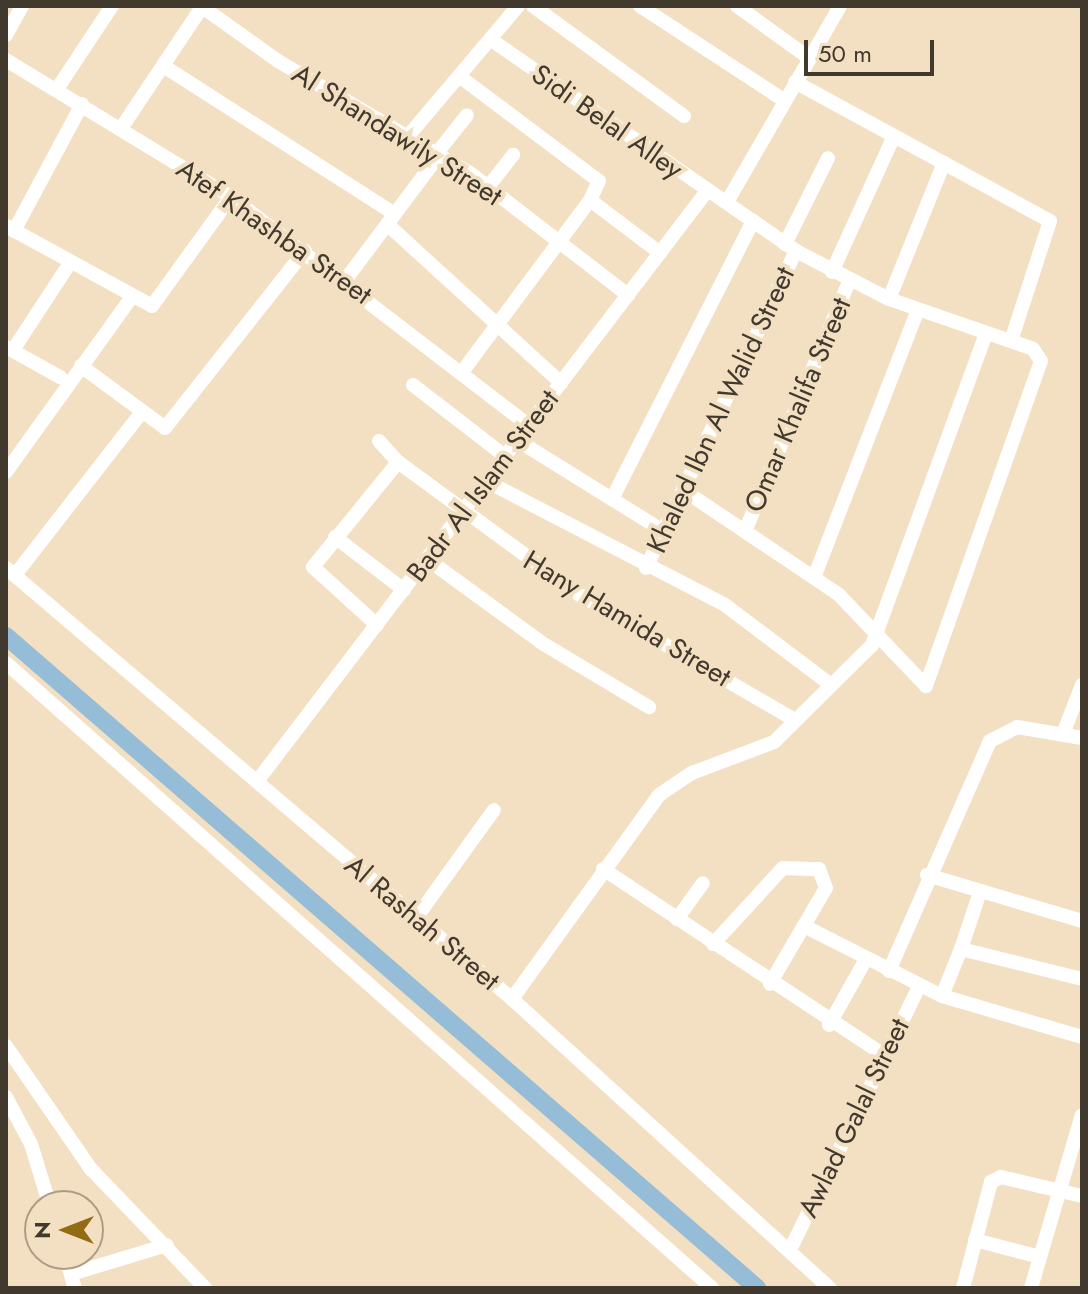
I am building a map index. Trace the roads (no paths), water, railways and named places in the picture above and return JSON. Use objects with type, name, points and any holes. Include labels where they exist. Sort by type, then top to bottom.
[{"type":"street","points":[[6,35],[22,6]]},
{"type":"street","points":[[57,89],[112,6]]},
{"type":"street","points":[[122,127],[165,67],[202,6]]},
{"type":"street","name":"Al Shandawily Street","points":[[202,6],[278,61],[409,135],[488,187],[628,295]]},
{"type":"street","points":[[409,135],[518,6]]},
{"type":"street","points":[[533,6],[684,116]]},
{"type":"street","points":[[640,6],[785,101]]},
{"type":"street","points":[[737,6],[809,58]]},
{"type":"street","points":[[727,202],[840,6]]},
{"type":"street","name":"Sidi Belal Alley","points":[[490,39],[790,248],[889,299],[1011,341],[1039,354],[1041,368],[926,686],[875,637]]},
{"type":"street","name":"Atef Khashba Street","points":[[6,60],[122,127],[231,197],[346,279],[528,425]]},
{"type":"street","points":[[165,67],[391,219],[561,383]]},
{"type":"street","points":[[459,76],[599,181],[590,200],[462,372]]},
{"type":"street","points":[[795,82],[1052,225],[1011,341]]},
{"type":"street","points":[[82,104],[9,229],[131,298],[155,304],[231,197]]},
{"type":"street","points":[[346,279],[467,115]]},
{"type":"street","points":[[832,272],[894,136]]},
{"type":"street","points":[[488,187],[513,155]]},
{"type":"street","name":"Khaled Ibn Al Walid Street","points":[[646,568],[828,158]]},
{"type":"street","points":[[889,299],[944,163]]},
{"type":"street","name":"Badr Al Islam Street","points":[[258,780],[707,191]]},
{"type":"street","points":[[590,200],[660,253]]},
{"type":"street","points":[[612,499],[753,221]]},
{"type":"street","points":[[81,366],[165,428],[305,251]]},
{"type":"street","points":[[60,377],[9,348],[70,263]]},
{"type":"street","name":"Omar Khalifa Street","points":[[746,529],[849,281]]},
{"type":"street","points":[[6,472],[131,298]]},
{"type":"street","points":[[815,575],[918,310]]},
{"type":"street","points":[[512,999],[603,869],[675,783],[763,749],[831,685],[875,637],[986,333]]},
{"type":"street","points":[[413,385],[505,456]]},
{"type":"street","points":[[10,572],[141,413]]},
{"type":"street","points":[[517,440],[663,531]]},
{"type":"street","name":"Hany Hamida Street","points":[[379,441],[398,462],[462,512],[580,595],[795,720]]},
{"type":"street","points":[[377,625],[313,572],[335,537],[398,462]]},
{"type":"street","points":[[486,481],[646,568],[725,605],[831,685]]},
{"type":"street","points":[[683,490],[815,575],[875,637]]},
{"type":"street","points":[[335,537],[404,590]]},
{"type":"street","points":[[427,559],[542,643],[649,707]]},
{"type":"street","name":"Al Rashah Street","points":[[10,572],[512,999],[830,1288]]},
{"type":"street","points":[[6,663],[712,1288]]},
{"type":"street","points":[[1063,734],[1082,685]]},
{"type":"street","points":[[889,971],[927,875],[990,741],[1017,727],[1082,738]]},
{"type":"street","points":[[416,918],[494,810]]},
{"type":"street","points":[[713,944],[783,868],[795,864],[819,869],[827,882],[770,984]]},
{"type":"street","points":[[603,869],[829,1025],[884,1055]]},
{"type":"street","points":[[927,875],[979,895],[1082,921]]},
{"type":"street","points":[[677,919],[703,883]]},
{"type":"street","points":[[942,996],[979,895]]},
{"type":"street","points":[[804,926],[919,987],[1082,1037]]},
{"type":"street","points":[[961,949],[1082,979]]},
{"type":"street","points":[[829,1025],[866,959]]},
{"type":"street","name":"Awlad Galal Street","points":[[790,1250],[919,987]]},
{"type":"street","points":[[6,1046],[31,1089],[91,1169],[205,1288]]},
{"type":"street","points":[[31,1089],[8,1102],[44,1190]]},
{"type":"street","points":[[1031,1288],[1082,1115]]},
{"type":"street","points":[[963,1288],[988,1186],[1001,1177],[1082,1196]]},
{"type":"street","points":[[975,1240],[1040,1257]]},
{"type":"street","points":[[73,1281],[167,1245]]},
{"type":"waterway","points":[[6,636],[757,1288]]}]
